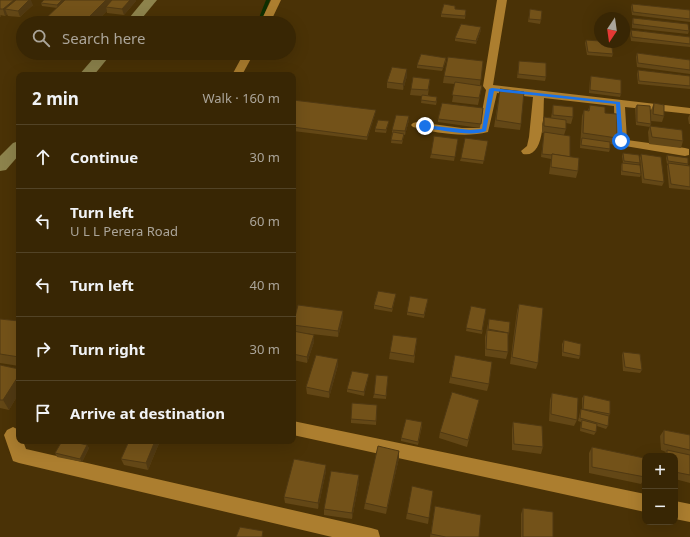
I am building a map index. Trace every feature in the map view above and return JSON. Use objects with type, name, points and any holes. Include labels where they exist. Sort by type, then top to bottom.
[{"type":"street","points":[[137,16],[151,0]]},
{"type":"street","points":[[268,16],[276,0]]},
{"type":"street","points":[[502,0],[488,86],[492,89],[690,111]]},
{"type":"street","points":[[89,72],[99,60]]},
{"type":"street","points":[[239,72],[245,60]]},
{"type":"street","points":[[417,125],[481,132],[484,130],[492,89]]},
{"type":"street","points":[[527,151],[532,148],[535,137],[539,94]]},
{"type":"street","points":[[619,103],[621,141],[623,143],[685,152]]},
{"type":"street","points":[[0,166],[16,149]]},
{"type":"street","points":[[296,429],[642,503]]},
{"type":"street","points":[[11,435],[19,455],[338,533],[371,537]]},
{"type":"street","points":[[678,511],[690,513]]},
{"type":"building","points":[[0,0],[14,0],[3,9],[0,9]]},
{"type":"building","points":[[16,0],[29,0],[18,11],[5,9]]},
{"type":"building","points":[[44,0],[62,0],[57,5],[41,3]]},
{"type":"building","points":[[65,0],[106,0],[90,16],[48,16]]},
{"type":"building","points":[[112,0],[130,0],[122,9],[106,7]]},
{"type":"building","points":[[444,4],[455,6],[455,9],[466,10],[465,16],[441,14]]},
{"type":"building","points":[[632,4],[690,10],[690,19],[633,12]]},
{"type":"building","points":[[530,9],[542,11],[541,20],[529,19]]},
{"type":"building","points":[[633,18],[688,24],[689,31],[633,24]]},
{"type":"building","points":[[461,24],[481,27],[476,41],[455,38]]},
{"type":"building","points":[[631,30],[690,37],[690,44],[632,37]]},
{"type":"building","points":[[586,40],[594,41],[594,48],[612,48],[613,54],[588,52]]},
{"type":"building","points":[[637,53],[690,60],[690,70],[638,63]]},
{"type":"building","points":[[421,54],[446,58],[443,68],[417,65]]},
{"type":"building","points":[[448,57],[483,61],[481,80],[444,76]]},
{"type":"building","points":[[519,61],[546,63],[546,77],[518,74]]},
{"type":"building","points":[[392,67],[407,69],[403,84],[387,82]]},
{"type":"building","points":[[638,70],[690,76],[690,86],[639,81]]},
{"type":"building","points":[[591,76],[621,80],[621,94],[590,90]]},
{"type":"building","points":[[413,77],[430,79],[428,90],[411,89]]},
{"type":"building","points":[[455,82],[482,86],[479,98],[452,95]]},
{"type":"building","points":[[500,89],[524,92],[521,124],[496,120]]},
{"type":"building","points":[[422,95],[437,97],[436,102],[421,100]]},
{"type":"building","points":[[296,100],[376,110],[367,137],[296,127]]},
{"type":"building","points":[[442,103],[483,108],[481,124],[438,119]]},
{"type":"building","points":[[654,103],[664,105],[664,116],[653,114]]},
{"type":"building","points":[[553,105],[573,107],[573,117],[553,115]]},
{"type":"building","points":[[590,105],[605,107],[605,113],[617,114],[617,138],[583,133],[584,110],[589,111]]},
{"type":"building","points":[[637,105],[650,106],[651,124],[637,122]]},
{"type":"building","points":[[396,115],[409,116],[405,131],[392,130]]},
{"type":"building","points":[[544,117],[566,120],[566,129],[544,126]]},
{"type":"building","points":[[378,120],[389,121],[386,130],[375,129]]},
{"type":"building","points":[[650,126],[682,130],[683,141],[652,137]]},
{"type":"building","points":[[393,132],[404,134],[402,141],[391,140]]},
{"type":"building","points":[[544,132],[570,136],[570,157],[542,154]]},
{"type":"building","points":[[434,136],[458,139],[455,157],[431,154]]},
{"type":"building","points":[[465,138],[488,141],[484,161],[461,158]]},
{"type":"building","points":[[582,138],[610,142],[610,149],[581,145]]},
{"type":"building","points":[[623,153],[639,155],[640,163],[624,161]]},
{"type":"building","points":[[552,154],[579,158],[578,171],[551,167]]},
{"type":"building","points":[[641,154],[661,157],[664,182],[644,179]]},
{"type":"building","points":[[667,155],[688,158],[688,164],[668,161]]},
{"type":"building","points":[[622,163],[640,165],[641,174],[622,171]]},
{"type":"building","points":[[668,163],[690,166],[690,187],[671,184]]},
{"type":"building","points":[[378,291],[396,294],[392,309],[374,305]]},
{"type":"building","points":[[410,296],[428,299],[424,315],[407,312]]},
{"type":"building","points":[[519,304],[543,308],[538,363],[512,357]]},
{"type":"building","points":[[298,305],[343,311],[338,331],[296,325],[296,313]]},
{"type":"building","points":[[471,306],[486,309],[482,331],[466,328]]},
{"type":"building","points":[[0,319],[16,321],[16,357],[0,354]]},
{"type":"building","points":[[489,319],[510,322],[509,333],[488,329]]},
{"type":"building","points":[[487,330],[508,333],[508,352],[486,349]]},
{"type":"building","points":[[296,332],[314,335],[307,357],[296,355]]},
{"type":"building","points":[[393,335],[417,338],[414,356],[390,352]]},
{"type":"building","points":[[564,340],[581,344],[580,356],[563,352]]},
{"type":"building","points":[[623,352],[640,354],[642,370],[625,367]]},
{"type":"building","points":[[316,355],[338,359],[329,392],[306,387]]},
{"type":"building","points":[[455,355],[492,362],[489,384],[451,377]]},
{"type":"building","points":[[0,365],[16,368],[16,380],[3,400],[0,400]]},
{"type":"building","points":[[352,371],[369,374],[364,392],[347,389]]},
{"type":"building","points":[[376,375],[388,376],[386,396],[374,394]]},
{"type":"building","points":[[452,392],[479,400],[468,440],[440,432]]},
{"type":"building","points":[[552,393],[578,398],[577,420],[551,414]]},
{"type":"building","points":[[584,395],[610,401],[610,414],[583,409]]},
{"type":"building","points":[[352,403],[377,405],[376,421],[351,419]]},
{"type":"building","points":[[581,409],[609,416],[608,426],[580,418]]},
{"type":"building","points":[[406,419],[422,422],[418,442],[401,438]]},
{"type":"building","points":[[582,420],[597,424],[596,432],[581,428]]},
{"type":"building","points":[[513,422],[542,426],[543,447],[514,444]]},
{"type":"building","points":[[664,430],[690,435],[690,450],[664,444]]},
{"type":"building","points":[[60,444],[87,445],[80,459],[55,453]]},
{"type":"building","points":[[128,444],[154,444],[146,463],[121,459]]},
{"type":"building","points":[[378,446],[399,451],[387,508],[365,503]]},
{"type":"building","points":[[592,447],[642,458],[642,476],[592,467]]},
{"type":"building","points":[[667,450],[690,455],[690,475],[678,473],[678,453],[667,453]]},
{"type":"building","points":[[294,459],[326,465],[318,503],[284,497]]},
{"type":"building","points":[[331,471],[359,475],[352,513],[324,509]]},
{"type":"building","points":[[412,486],[433,491],[429,518],[407,513]]},
{"type":"building","points":[[435,506],[481,515],[479,537],[446,537],[431,534]]},
{"type":"building","points":[[523,508],[553,512],[553,537],[523,537]]},
{"type":"building","points":[[240,527],[263,531],[262,537],[236,537]]},
{"type":"waterway","points":[[262,16],[268,0]]},
{"type":"route","points":[[425,126],[481,132],[484,130],[492,89],[619,103],[621,141]]}]
